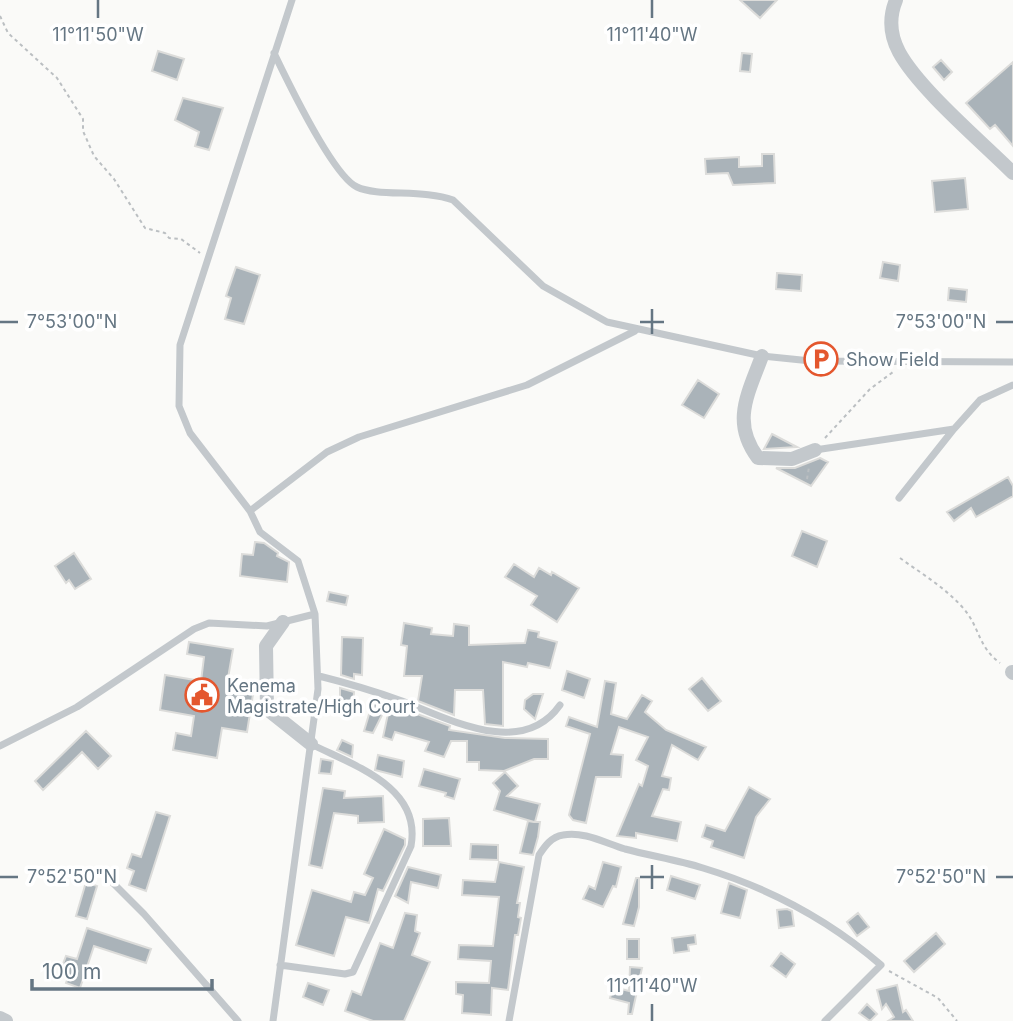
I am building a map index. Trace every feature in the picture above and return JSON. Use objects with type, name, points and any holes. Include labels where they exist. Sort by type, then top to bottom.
[{"type":"street","points":[[895,0],[891,12],[891,33],[898,51],[935,95],[1013,173]]},
{"type":"street","points":[[762,356],[743,418],[745,438],[758,458],[792,459],[815,450]]},
{"type":"street","points":[[283,622],[266,646],[267,709],[311,744]]},
{"type":"street","points":[[0,1018],[6,1021]]},
{"type":"lane","points":[[273,1021],[319,676],[315,614],[298,561],[260,532],[250,511],[190,433],[179,406],[177,373],[180,345],[292,0]]},
{"type":"lane","points":[[274,53],[319,137],[356,187],[436,193],[453,200],[543,286],[607,323],[762,356],[811,361],[1013,362]]},
{"type":"lane","points":[[250,511],[327,452],[359,437],[527,385],[636,331]]},
{"type":"lane","points":[[900,498],[980,400],[1013,385]]},
{"type":"lane","points":[[815,450],[954,429]]},
{"type":"lane","points":[[0,746],[77,707],[194,629],[209,624],[248,626],[283,622],[315,614]]},
{"type":"lane","points":[[319,676],[376,692],[470,728],[494,731],[516,731],[537,726],[551,718],[560,705]]},
{"type":"lane","points":[[280,965],[345,974],[353,972],[413,835],[403,802],[392,787],[311,744]]},
{"type":"lane","points":[[509,1021],[539,855],[549,841],[560,835],[591,837],[705,869],[780,898],[826,922],[881,965],[825,1021]]},
{"type":"lane","points":[[104,874],[144,914],[237,1021]]},
{"type":"path","points":[[0,16],[8,33],[57,78],[83,119],[83,131],[94,156],[114,179],[145,228],[166,233],[169,238],[181,239],[196,252],[206,255]]},
{"type":"path","points":[[807,479],[815,450],[870,389],[905,363]]},
{"type":"path","points":[[900,558],[940,586],[966,611],[987,653],[1012,673]]},
{"type":"path","points":[[881,965],[937,999],[957,1021]]},
{"type":"building","points":[[740,0],[777,0],[760,18]]},
{"type":"building","points":[[158,51],[184,59],[177,80],[152,71]]},
{"type":"building","points":[[742,53],[752,54],[750,72],[740,71]]},
{"type":"building","points":[[941,60],[952,72],[944,80],[933,67]]},
{"type":"building","points":[[1013,62],[1013,146],[995,125],[990,129],[966,103]]},
{"type":"building","points":[[183,98],[223,108],[209,150],[195,146],[199,132],[175,120]]},
{"type":"building","points":[[762,154],[774,154],[775,183],[733,185],[728,173],[706,174],[705,159],[739,157],[739,167],[762,166]]},
{"type":"building","points":[[965,178],[968,209],[935,212],[932,181]]},
{"type":"building","points":[[883,262],[900,265],[898,281],[880,278]]},
{"type":"building","points":[[236,267],[260,275],[244,324],[225,319],[231,298],[226,296]]},
{"type":"building","points":[[777,273],[802,275],[801,291],[776,289]]},
{"type":"building","points":[[949,288],[967,290],[966,302],[948,300]]},
{"type":"building","points":[[698,380],[719,394],[704,418],[682,405]]},
{"type":"building","points":[[772,434],[797,447],[764,449]]},
{"type":"building","points":[[820,458],[828,462],[811,486],[776,468],[795,468]]},
{"type":"building","points":[[1008,477],[1013,486],[1013,496],[976,517],[971,508],[954,521],[947,512]]},
{"type":"building","points":[[802,531],[827,541],[817,567],[792,556]]},
{"type":"building","points":[[255,542],[264,543],[278,553],[277,556],[289,562],[287,582],[240,576],[242,554],[253,555]]},
{"type":"building","points":[[74,553],[91,579],[75,589],[69,580],[66,583],[55,566]]},
{"type":"building","points":[[514,564],[534,577],[539,568],[551,575],[552,572],[579,588],[557,622],[531,605],[537,596],[505,577]]},
{"type":"building","points":[[329,592],[348,596],[346,605],[327,601]]},
{"type":"building","points":[[404,623],[432,628],[431,634],[453,636],[454,624],[469,626],[469,645],[525,643],[528,630],[539,632],[538,637],[557,642],[550,668],[528,663],[527,667],[503,662],[503,726],[485,724],[483,690],[455,690],[454,715],[418,701],[422,676],[404,676],[407,646],[401,645]]},
{"type":"building","points":[[342,637],[363,638],[362,675],[354,674],[354,679],[341,675]]},
{"type":"building","points":[[189,642],[233,649],[227,684],[254,688],[247,732],[222,728],[217,758],[173,750],[176,733],[191,736],[194,716],[160,710],[165,675],[201,681],[204,657],[187,654]]},
{"type":"building","points":[[567,671],[590,679],[584,698],[562,690]]},
{"type":"building","points":[[702,678],[721,701],[708,711],[689,689]]},
{"type":"building","points":[[605,681],[616,683],[611,714],[627,719],[642,695],[652,701],[645,712],[666,730],[706,747],[698,760],[672,745],[662,776],[671,778],[669,790],[663,789],[652,816],[681,822],[677,841],[636,833],[636,838],[617,836],[639,784],[642,786],[648,766],[636,760],[648,737],[619,727],[611,754],[623,755],[621,777],[596,777],[586,823],[573,820],[569,815],[590,734],[566,726],[569,717],[597,727]]},
{"type":"building","points":[[340,688],[354,692],[353,713],[340,713]]},
{"type":"building","points":[[533,694],[543,694],[535,719],[524,709],[525,700]]},
{"type":"building","points":[[373,698],[450,726],[449,730],[505,738],[548,739],[548,759],[534,759],[504,771],[479,770],[479,762],[467,762],[467,741],[451,741],[444,757],[425,751],[429,742],[395,732],[392,740],[383,737],[389,709],[386,707],[373,733],[364,731],[370,711],[373,712]]},
{"type":"building","points":[[86,731],[111,756],[98,769],[82,752],[43,790],[35,781]]},
{"type":"building","points":[[342,740],[353,745],[352,757],[337,750]]},
{"type":"building","points":[[378,755],[404,761],[402,777],[375,770]]},
{"type":"building","points":[[321,759],[333,761],[331,774],[319,773]]},
{"type":"building","points":[[424,769],[460,779],[454,799],[445,796],[446,793],[419,786]]},
{"type":"building","points":[[505,772],[518,786],[507,796],[540,804],[535,822],[540,822],[538,837],[533,855],[520,853],[528,821],[534,822],[494,810],[500,791],[493,783]]},
{"type":"building","points":[[749,787],[770,799],[756,817],[744,858],[711,847],[713,841],[702,837],[706,825],[725,831]]},
{"type":"building","points":[[323,788],[345,791],[344,798],[383,796],[384,822],[358,823],[358,816],[334,813],[322,868],[309,865]]},
{"type":"building","points":[[156,812],[170,816],[146,891],[129,885],[134,871],[127,868],[132,854],[141,857]]},
{"type":"building","points":[[449,818],[451,846],[423,846],[423,819]]},
{"type":"building","points":[[384,829],[405,839],[405,845],[383,891],[378,889],[369,923],[346,917],[334,956],[296,945],[312,890],[351,902],[354,892],[365,895],[373,878],[364,874]]},
{"type":"building","points":[[471,844],[498,845],[498,860],[470,859]]},
{"type":"building","points":[[499,862],[524,867],[517,903],[520,903],[518,917],[521,918],[518,935],[515,935],[508,990],[492,988],[491,1015],[462,1013],[463,995],[456,994],[456,982],[489,983],[491,961],[458,959],[459,945],[493,946],[499,897],[462,895],[463,880],[495,882]]},
{"type":"building","points":[[603,862],[621,867],[616,887],[613,886],[603,907],[583,899],[589,886],[595,889]]},
{"type":"building","points":[[408,867],[441,875],[438,888],[411,882],[408,903],[395,896]]},
{"type":"building","points":[[671,876],[700,885],[695,899],[667,890]]},
{"type":"building","points":[[636,878],[639,878],[639,907],[634,926],[623,924]]},
{"type":"building","points":[[86,882],[97,886],[87,919],[76,916]]},
{"type":"building","points":[[729,883],[747,890],[740,918],[721,913]]},
{"type":"building","points":[[777,910],[792,911],[794,926],[779,928]]},
{"type":"building","points":[[405,913],[417,915],[415,931],[420,933],[412,955],[430,962],[404,1021],[373,1021],[345,1011],[352,991],[361,995],[380,943],[393,948]]},
{"type":"building","points":[[858,913],[869,927],[857,936],[847,922]]},
{"type":"building","points":[[87,928],[151,949],[146,963],[94,946],[80,988],[66,983],[69,975],[60,972],[66,956],[77,959]]},
{"type":"building","points":[[936,933],[945,944],[914,972],[904,961]]},
{"type":"building","points":[[695,935],[696,944],[688,945],[689,951],[674,953],[672,938]]},
{"type":"building","points":[[627,939],[639,939],[639,959],[627,959]]},
{"type":"building","points":[[781,953],[795,964],[786,977],[771,966]]},
{"type":"building","points":[[630,967],[642,968],[632,1014],[628,1014],[629,1003],[610,998],[613,987],[629,991]]},
{"type":"building","points":[[308,983],[329,990],[323,1005],[303,997]]},
{"type":"building","points":[[897,985],[903,1012],[906,1010],[913,1021],[888,1021],[894,1017],[886,1004],[882,1009],[877,990]]},
{"type":"building","points":[[867,1004],[877,1014],[870,1021],[859,1013]]},
{"type":"place","name":"Show Field","points":[[821,359]]},
{"type":"place","name":"Kenema Magistrate/High Court","points":[[202,695]]}]
